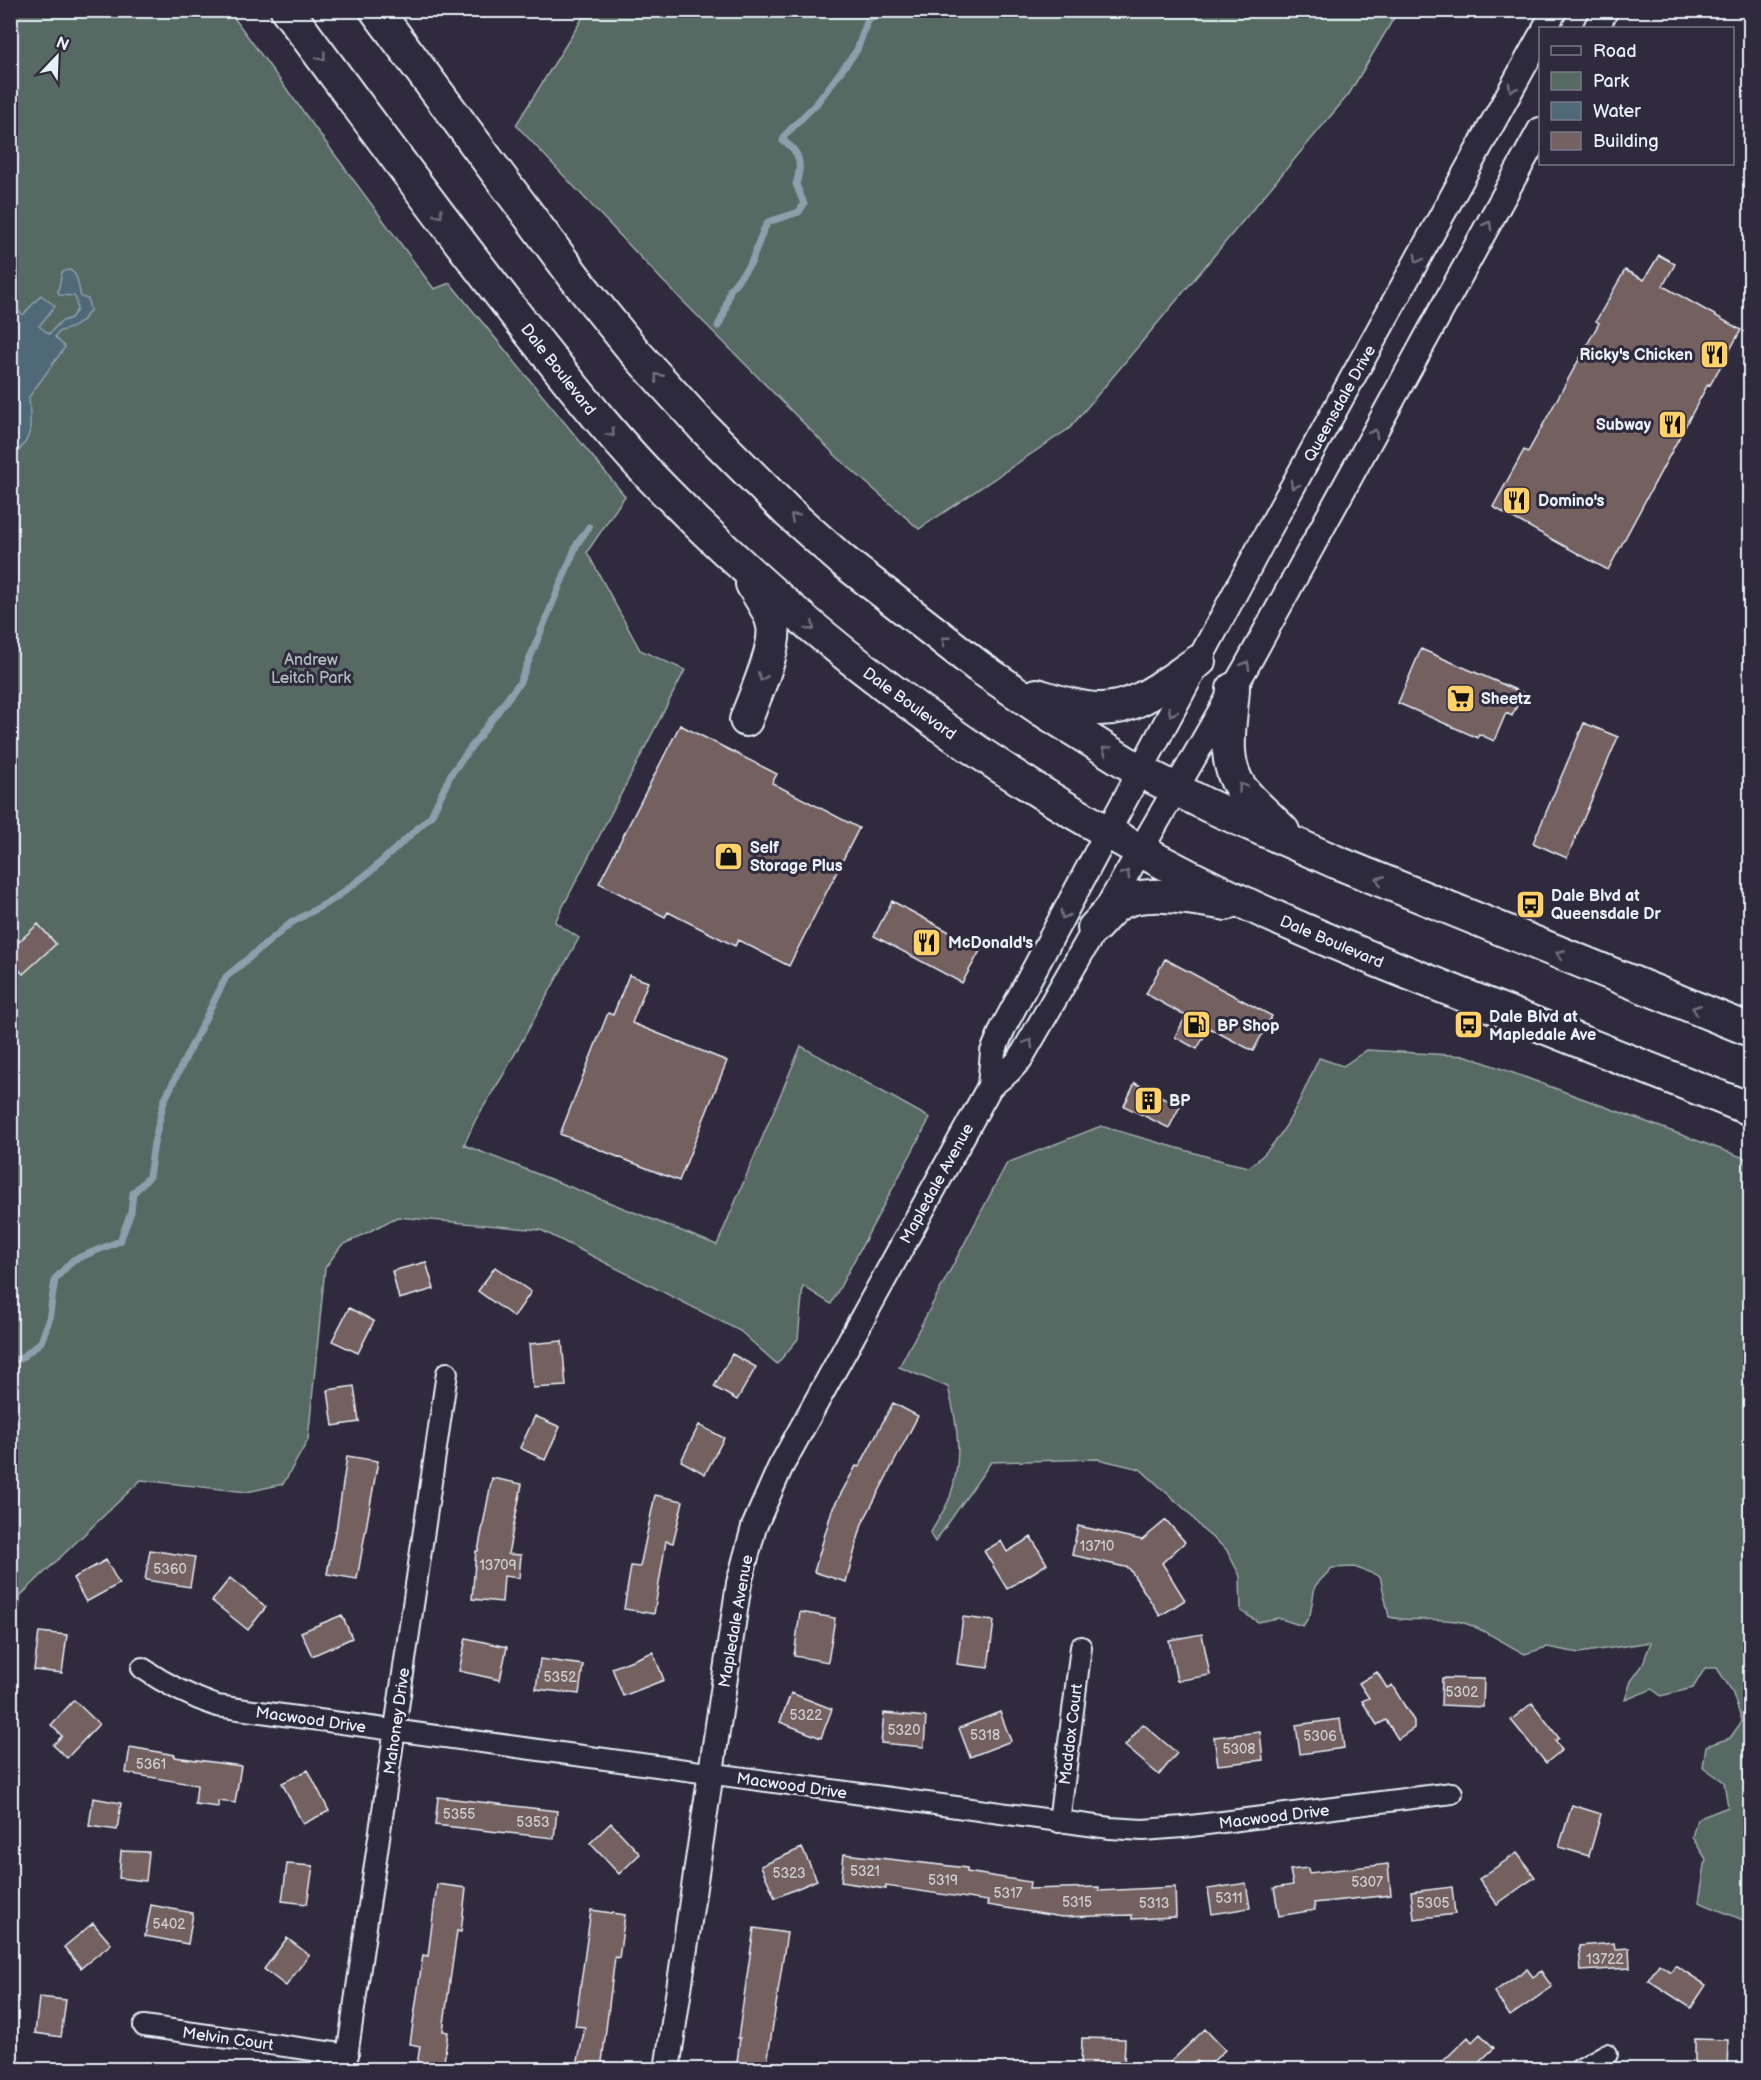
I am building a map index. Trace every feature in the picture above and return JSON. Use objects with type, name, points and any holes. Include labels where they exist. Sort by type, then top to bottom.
[{"type":"main road","name":"Dale Boulevard","points":[[287,10],[490,282],[604,425],[663,489],[741,566],[821,635],[912,705],[1027,784],[1108,832],[1253,907],[1381,962],[1750,1109]]},
{"type":"main road","points":[[376,10],[582,287],[634,351],[704,428],[788,512],[842,560],[979,667],[1042,710],[1140,771],[1207,805],[1297,845],[1750,1030]]},
{"type":"main road","points":[[741,566],[771,619],[774,633],[768,662],[746,720]]},
{"type":"main road","points":[[1008,687],[1079,707],[1115,708],[1147,696],[1198,661]]},
{"type":"main road","points":[[1233,689],[1229,747],[1230,763],[1236,778],[1245,792],[1297,845]]},
{"type":"main road","points":[[1094,928],[1120,903],[1149,897],[1188,898],[1253,907]]},
{"type":"street","points":[[1546,27],[1555,10]]},
{"type":"street","points":[[1597,27],[1606,10]]},
{"type":"street","name":"Queensdale Drive","points":[[1140,771],[1266,535],[1539,39]]},
{"type":"street","points":[[1175,788],[1233,689],[1539,132]]},
{"type":"street","name":"Mapledale Avenue","points":[[990,1086],[991,1062],[996,1043],[1140,771]]},
{"type":"street","name":"Mapledale Avenue","points":[[668,2070],[739,1583],[757,1518],[780,1468],[990,1086],[1020,1059],[1175,788]]},
{"type":"street","name":"Mahoney Drive","points":[[346,2062],[447,1373]]},
{"type":"street","name":"Maddox Court","points":[[1059,1822],[1081,1647]]},
{"type":"street","name":"Macwood Drive","points":[[142,1668],[189,1697],[217,1706],[1059,1822],[1132,1829],[1184,1827],[1452,1794]]},
{"type":"street","name":"Melvin Court","points":[[144,2026],[346,2062]]},
{"type":"street","points":[[1579,2070],[1607,2054]]},
{"type":"green space","name":"Andrew Leitch Park","points":[[11,11],[229,11],[434,289],[450,283],[625,496],[587,552],[640,650],[685,670],[555,922],[579,938],[502,1077],[476,1119],[464,1145],[717,1245],[801,1046],[930,1118],[831,1304],[803,1286],[798,1339],[777,1364],[740,1331],[541,1230],[397,1217],[341,1246],[325,1268],[308,1440],[283,1484],[247,1492],[141,1480],[21,1595],[11,1658]]},
{"type":"green space","points":[[587,11],[1398,11],[1349,94],[1070,428],[919,529],[837,457],[662,280],[516,125]]},
{"type":"green space","points":[[1367,1050],[1467,1056],[1750,1160],[1750,1923],[1699,1902],[1706,1859],[1692,1837],[1697,1819],[1728,1807],[1724,1782],[1703,1767],[1706,1746],[1730,1738],[1742,1721],[1732,1691],[1717,1668],[1705,1668],[1693,1688],[1661,1696],[1652,1689],[1625,1700],[1631,1681],[1642,1666],[1651,1642],[1579,1653],[1547,1647],[1525,1654],[1486,1632],[1461,1622],[1389,1617],[1380,1576],[1354,1567],[1332,1568],[1315,1586],[1310,1615],[1303,1626],[1278,1618],[1258,1622],[1241,1611],[1240,1576],[1226,1549],[1140,1469],[1098,1459],[991,1462],[935,1542],[930,1534],[948,1502],[957,1469],[958,1442],[954,1415],[948,1387],[899,1367],[1007,1163],[1101,1126],[1249,1167],[1273,1144],[1291,1117],[1319,1058],[1343,1066]]},
{"type":"water","points":[[69,270],[75,274],[81,297],[88,299],[90,311],[77,324],[60,331],[55,337],[65,347],[29,397],[30,431],[25,444],[11,459],[11,304],[23,315],[41,295],[55,306],[39,326],[49,334],[60,322],[71,318],[77,310],[74,296],[59,295],[58,291],[62,272]]},
{"type":"building","points":[[1659,255],[1675,264],[1663,286],[1741,330],[1710,385],[1708,384],[1608,570],[1493,507],[1524,450],[1528,452],[1599,323],[1596,321],[1625,270],[1644,280]]},
{"type":"building","name":"Sheetz","points":[[1421,649],[1523,693],[1512,716],[1506,713],[1494,741],[1479,734],[1478,738],[1398,703]]},
{"type":"building","points":[[1584,723],[1618,737],[1567,858],[1533,843]]},
{"type":"building","name":"Self Storage Plus","points":[[680,725],[777,774],[772,783],[859,828],[789,966],[738,940],[735,946],[668,912],[665,917],[599,883]]},
{"type":"building","name":"McDonald's","points":[[892,901],[981,949],[962,983],[874,936]]},
{"type":"building","points":[[38,924],[56,944],[23,974],[10,960],[10,950]]},
{"type":"building","points":[[1165,959],[1272,1016],[1253,1051],[1209,1028],[1197,1049],[1175,1037],[1186,1016],[1146,994]]},
{"type":"building","points":[[629,975],[648,982],[632,1023],[727,1061],[679,1181],[560,1134],[608,1013],[613,1015]]},
{"type":"building","name":"BP","points":[[1135,1083],[1180,1106],[1169,1128],[1124,1106]]},
{"type":"building","points":[[426,1262],[434,1289],[399,1299],[392,1271]]},
{"type":"building","points":[[495,1267],[531,1292],[514,1317],[478,1291]]},
{"type":"building","points":[[349,1308],[374,1321],[358,1353],[332,1341]]},
{"type":"building","points":[[562,1341],[566,1386],[533,1388],[529,1344]]},
{"type":"building","points":[[732,1354],[756,1367],[737,1400],[714,1387]]},
{"type":"building","points":[[354,1386],[359,1422],[333,1426],[328,1390]]},
{"type":"building","points":[[893,1403],[918,1416],[862,1524],[846,1582],[814,1572],[832,1510],[856,1466],[859,1467]]},
{"type":"building","points":[[535,1416],[560,1427],[545,1460],[520,1448]]},
{"type":"building","points":[[699,1425],[724,1438],[705,1474],[681,1461]]},
{"type":"building","points":[[347,1456],[378,1461],[357,1579],[327,1574]]},
{"type":"building","points":[[492,1478],[522,1484],[508,1554],[521,1555],[519,1578],[504,1576],[502,1602],[472,1599],[476,1551],[478,1551]]},
{"type":"building","points":[[655,1495],[683,1501],[673,1543],[666,1541],[654,1614],[624,1609],[631,1566],[640,1567]]},
{"type":"building","points":[[1166,1520],[1185,1542],[1162,1563],[1185,1600],[1160,1616],[1129,1568],[1072,1555],[1078,1526],[1142,1540]]},
{"type":"building","points":[[1031,1537],[1047,1564],[1007,1589],[984,1551],[1001,1541],[1007,1552]]},
{"type":"building","points":[[150,1550],[195,1557],[190,1587],[145,1580]]},
{"type":"building","points":[[106,1560],[119,1584],[86,1602],[73,1578]]},
{"type":"building","points":[[230,1578],[266,1607],[248,1630],[212,1601]]},
{"type":"building","points":[[800,1612],[835,1618],[828,1662],[794,1656]]},
{"type":"building","points":[[342,1615],[352,1638],[312,1656],[301,1632]]},
{"type":"building","points":[[963,1617],[994,1621],[988,1668],[957,1664]]},
{"type":"building","points":[[39,1632],[67,1635],[62,1673],[34,1670]]},
{"type":"building","points":[[1202,1634],[1210,1675],[1177,1681],[1169,1640]]},
{"type":"building","points":[[466,1638],[507,1647],[500,1680],[459,1671]]},
{"type":"building","points":[[653,1652],[664,1680],[623,1696],[612,1668]]},
{"type":"building","points":[[540,1659],[583,1665],[579,1694],[536,1689]]},
{"type":"building","points":[[1377,1672],[1387,1688],[1392,1685],[1414,1721],[1414,1728],[1398,1739],[1386,1720],[1377,1725],[1362,1701],[1369,1698],[1359,1683]]},
{"type":"building","points":[[1442,1678],[1484,1679],[1483,1707],[1441,1705]]},
{"type":"building","points":[[791,1693],[832,1709],[821,1738],[780,1722]]},
{"type":"building","points":[[74,1700],[99,1724],[67,1758],[53,1745],[62,1736],[51,1725]]},
{"type":"building","points":[[1532,1703],[1559,1738],[1555,1741],[1562,1750],[1546,1763],[1511,1720]]},
{"type":"building","points":[[1000,1712],[1011,1741],[970,1757],[959,1728]]},
{"type":"building","points":[[884,1713],[926,1717],[924,1747],[881,1743]]},
{"type":"building","points":[[1340,1719],[1344,1748],[1300,1754],[1296,1725]]},
{"type":"building","points":[[1143,1724],[1177,1753],[1159,1775],[1125,1746]]},
{"type":"building","points":[[1260,1732],[1263,1760],[1218,1765],[1214,1737]]},
{"type":"building","points":[[130,1747],[175,1755],[175,1757],[241,1766],[235,1803],[218,1801],[218,1807],[195,1804],[197,1785],[126,1773]]},
{"type":"building","points":[[308,1770],[329,1811],[303,1824],[282,1783]]},
{"type":"building","points":[[438,1797],[557,1811],[554,1838],[435,1825]]},
{"type":"building","points":[[93,1798],[121,1803],[117,1830],[89,1826]]},
{"type":"building","points":[[1572,1805],[1601,1814],[1589,1856],[1559,1847]]},
{"type":"building","points":[[611,1823],[640,1854],[619,1874],[590,1843]]},
{"type":"building","points":[[802,1848],[817,1880],[775,1898],[761,1866]]},
{"type":"building","points":[[121,1851],[149,1852],[146,1881],[119,1878]]},
{"type":"building","points":[[1517,1853],[1535,1877],[1497,1904],[1479,1879]]},
{"type":"building","points":[[844,1854],[967,1868],[967,1872],[1030,1882],[1029,1889],[1099,1887],[1099,1891],[1175,1887],[1176,1917],[1132,1919],[1132,1915],[1062,1917],[987,1905],[988,1901],[886,1886],[886,1889],[841,1882]]},
{"type":"building","points":[[287,1864],[313,1866],[307,1904],[282,1901]]},
{"type":"building","points":[[1388,1864],[1391,1895],[1314,1903],[1315,1910],[1279,1916],[1274,1888],[1293,1885],[1290,1870],[1308,1868],[1309,1873]]},
{"type":"building","points":[[1246,1883],[1250,1908],[1212,1914],[1208,1889]]},
{"type":"building","points":[[437,1884],[466,1888],[461,1932],[457,1931],[443,2031],[448,2032],[443,2069],[417,2065],[420,2046],[410,2044],[423,1955],[428,1956]]},
{"type":"building","points":[[1452,1887],[1455,1914],[1414,1919],[1411,1892]]},
{"type":"building","points":[[151,1905],[193,1913],[188,1944],[145,1936]]},
{"type":"building","points":[[591,1910],[625,1915],[619,1958],[615,1957],[601,2070],[576,2070],[585,2027],[575,2026]]},
{"type":"building","points":[[93,1923],[111,1944],[81,1968],[64,1947]]},
{"type":"building","points":[[754,1928],[787,1933],[766,2070],[736,2070],[740,2038],[738,2038]]},
{"type":"building","points":[[287,1938],[309,1955],[286,1986],[264,1969]]},
{"type":"building","points":[[1614,1943],[1615,1949],[1629,1948],[1630,1968],[1581,1971],[1579,1946]]},
{"type":"building","points":[[1659,1964],[1671,1972],[1675,1965],[1706,1985],[1691,2008],[1648,1980]]},
{"type":"building","points":[[1527,1969],[1533,1977],[1541,1971],[1552,1987],[1510,2016],[1494,1992]]},
{"type":"building","points":[[39,1997],[66,2000],[61,2037],[35,2033]]},
{"type":"building","points":[[1205,2029],[1225,2050],[1205,2069],[1197,2061],[1188,2070],[1162,2070]]},
{"type":"building","points":[[1480,2034],[1494,2048],[1471,2070],[1434,2070],[1468,2037],[1472,2042]]},
{"type":"building","points":[[1082,2038],[1125,2039],[1124,2068],[1081,2067]]},
{"type":"building","points":[[1695,2039],[1728,2040],[1727,2070],[1695,2070]]},
{"type":"waterway","points":[[718,326],[724,314],[730,290],[751,263],[768,222],[799,212],[804,204],[796,184],[799,171],[797,154],[783,141],[785,135],[817,103],[857,50],[868,19],[886,14],[900,14],[900,10]]},
{"type":"waterway","points":[[10,1359],[20,1359],[41,1342],[49,1320],[55,1279],[73,1260],[120,1241],[131,1212],[133,1193],[149,1177],[164,1101],[226,977],[291,923],[334,899],[371,871],[431,816],[451,774],[520,682],[577,544],[589,527]]},
{"type":"place","name":"Ricky's Chicken","points":[[1714,354]]},
{"type":"place","name":"Subway","points":[[1672,424]]},
{"type":"place","name":"Domino's","points":[[1517,500]]},
{"type":"place","name":"Sheetz","points":[[1460,698]]},
{"type":"place","name":"Self Storage Plus","points":[[729,856]]},
{"type":"place","name":"Dale Blvd at Queensdale Dr","points":[[1530,904]]},
{"type":"place","name":"McDonald's","points":[[927,942]]},
{"type":"place","name":"BP Shop","points":[[1196,1025]]},
{"type":"place","name":"Dale Blvd at Mapledale Ave","points":[[1468,1025]]},
{"type":"place","name":"BP","points":[[1148,1100]]}]
